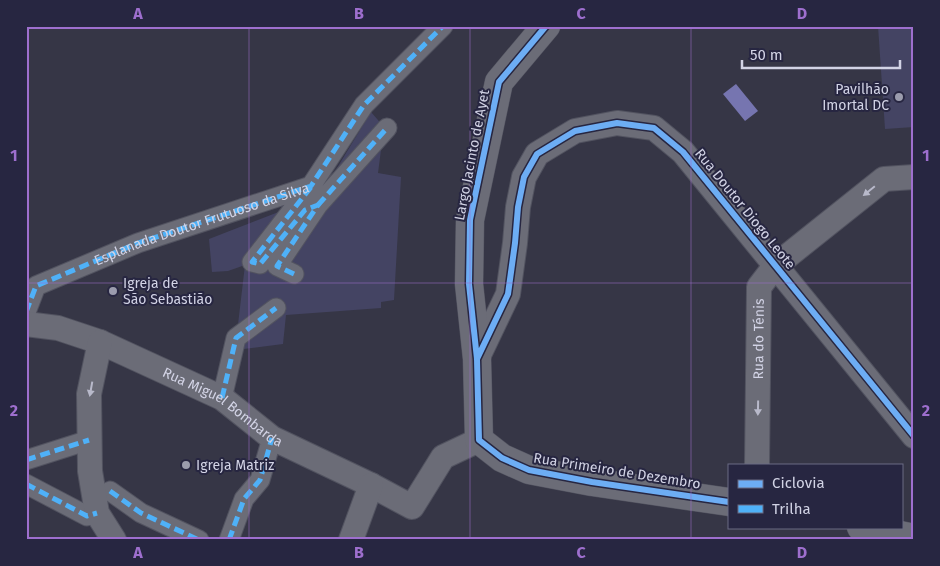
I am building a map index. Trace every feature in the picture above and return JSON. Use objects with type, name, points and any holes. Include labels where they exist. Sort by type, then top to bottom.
[{"type":"street","name":"Esplanada Doutor Frutuoso da Silva","points":[[26,312],[36,286],[138,243],[311,186],[364,105],[443,26]]},
{"type":"street","name":"Largo Jacinto de Ayet","points":[[480,440],[477,359],[469,284],[470,220],[500,82],[541,32]]},
{"type":"street","name":"Rua Doutor Diogo Leote","points":[[477,359],[508,294],[518,207],[524,177],[537,154],[575,130],[617,123],[654,128],[683,152],[914,436]]},
{"type":"street","points":[[294,274],[277,266],[318,205],[387,128]]},
{"type":"street","name":"Rua do Ténis","points":[[757,464],[759,287],[775,266],[884,179],[914,177]]},
{"type":"street","points":[[311,186],[252,262],[260,264],[305,210],[318,205]]},
{"type":"street","points":[[222,398],[236,338],[276,308]]},
{"type":"street","name":"Rua Miguel Bombarda","points":[[26,324],[58,328],[100,342],[222,398],[272,438],[371,485],[412,507],[443,457],[480,440]]},
{"type":"street","points":[[100,342],[89,394],[90,471],[97,513],[114,540]]},
{"type":"street","points":[[230,540],[244,499],[260,480],[272,438]]},
{"type":"street","points":[[26,460],[89,440]]},
{"type":"street","name":"Rua Primeiro de Dezembro","points":[[480,440],[502,458],[529,470],[592,482],[728,502]]},
{"type":"street","points":[[26,484],[87,516],[97,513]]},
{"type":"street","points":[[351,540],[371,485]]},
{"type":"street","points":[[110,491],[141,513],[190,538]]},
{"type":"street","points":[[866,528],[914,538]]},
{"type":"shaded area","name":"Pavilhão Imortal DC","points":[[878,26],[914,26],[914,127],[885,129]]},
{"type":"shaded area","points":[[371,112],[384,127],[378,173],[401,177],[394,300],[381,302],[381,308],[286,315],[283,344],[235,350],[245,265],[228,271],[212,272],[209,239],[320,196]]},
{"type":"water","points":[[736,84],[758,111],[745,121],[723,94]]},
{"type":"marked path","points":[[26,312],[36,286],[138,243],[311,186],[364,105],[443,26]]},
{"type":"marked path","points":[[318,205],[387,128]]},
{"type":"marked path","points":[[294,274],[277,266],[318,205],[305,210],[260,264],[252,262],[311,187]]},
{"type":"marked path","points":[[222,398],[236,338],[276,308]]},
{"type":"marked path","points":[[229,540],[244,499],[260,480],[272,438]]},
{"type":"marked path","points":[[26,460],[89,440]]},
{"type":"marked path","points":[[26,484],[87,516],[97,513]]},
{"type":"marked path","points":[[110,491],[141,513],[199,540]]},
{"type":"cycle path","points":[[546,26],[499,82],[470,220],[469,284],[477,359],[479,440],[502,458],[529,470],[592,482],[728,502]]},
{"type":"cycle path","points":[[477,359],[508,294],[518,207],[524,177],[537,154],[575,131],[617,123],[654,128],[683,152],[914,436]]},
{"type":"place","name":"Pavilhão Imortal DC","points":[[899,97]]},
{"type":"place","name":"Igreja de São Sebastião","points":[[113,291]]},
{"type":"place","name":"Igreja Matriz","points":[[186,465]]}]
